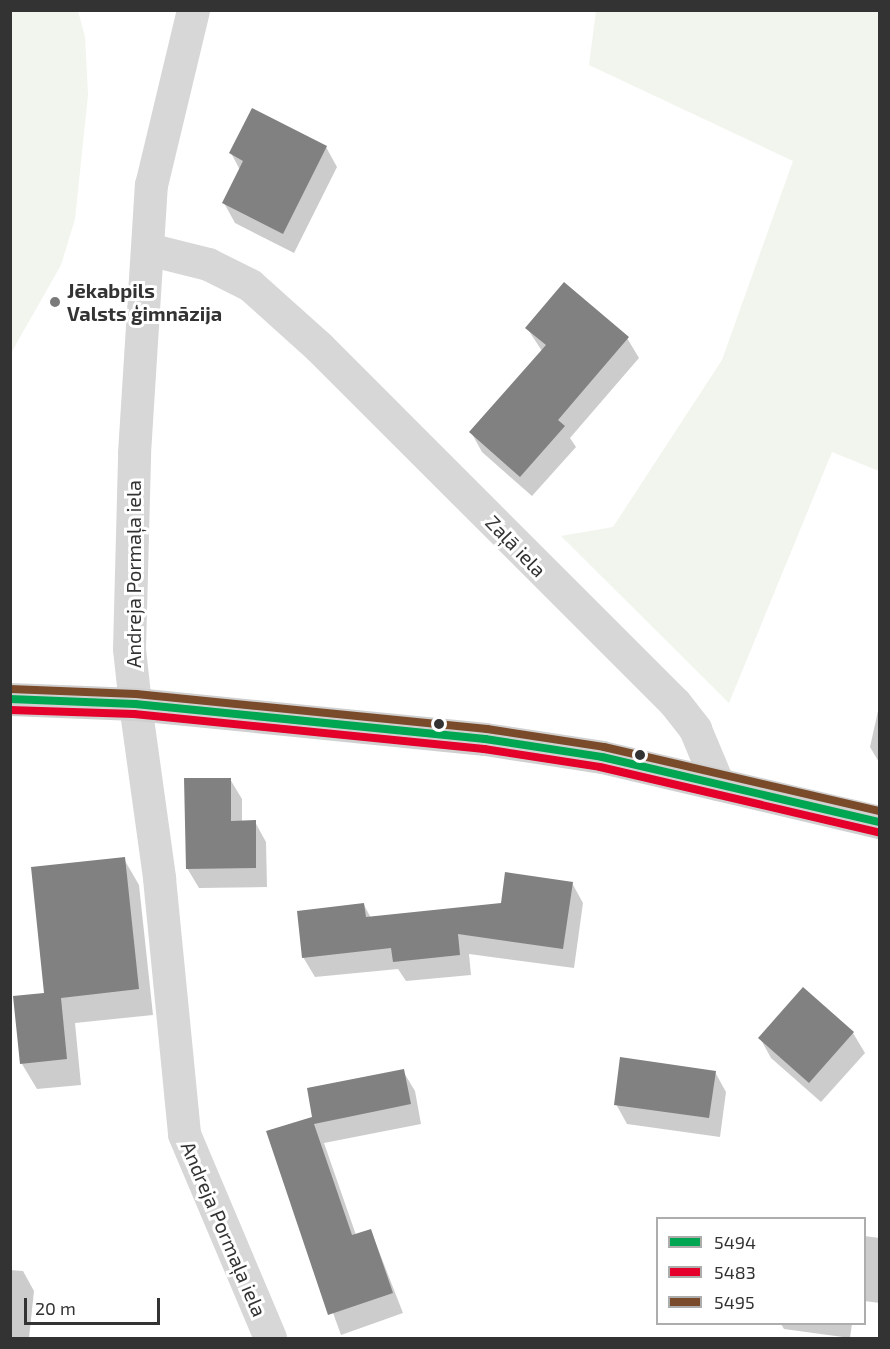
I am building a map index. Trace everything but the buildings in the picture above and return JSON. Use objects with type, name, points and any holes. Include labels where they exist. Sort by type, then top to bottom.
[{"type":"main road","points":[[10,699],[135,704],[485,739],[718,784],[879,822]]},
{"type":"street","name":"Andreja Pormaļa iela","points":[[193,10],[151,185],[134,453],[129,649],[159,878],[184,1134],[270,1338]]},
{"type":"street","name":"Zaļā iela","points":[[148,249],[208,264],[250,285],[319,347],[675,703],[709,756],[718,784]]},
{"type":"shaded area","points":[[11,10],[78,11],[85,37],[88,95],[75,219],[61,265],[11,353]]},
{"type":"shaded area","points":[[596,11],[879,11],[879,471],[832,452],[729,703],[561,536],[613,527],[722,360],[793,161],[589,65]]},
{"type":"transit line","name":"5495","points":[[10,689],[136,694],[487,729],[604,747],[880,811]]},
{"type":"transit line","name":"5494","points":[[10,699],[135,704],[485,739],[602,757],[880,822]]},
{"type":"transit line","name":"5483","points":[[10,710],[134,714],[484,749],[600,767],[878,832]]},
{"type":"place","name":"Jēkabpils Valsts ģimnāzija","points":[[55,302]]}]
